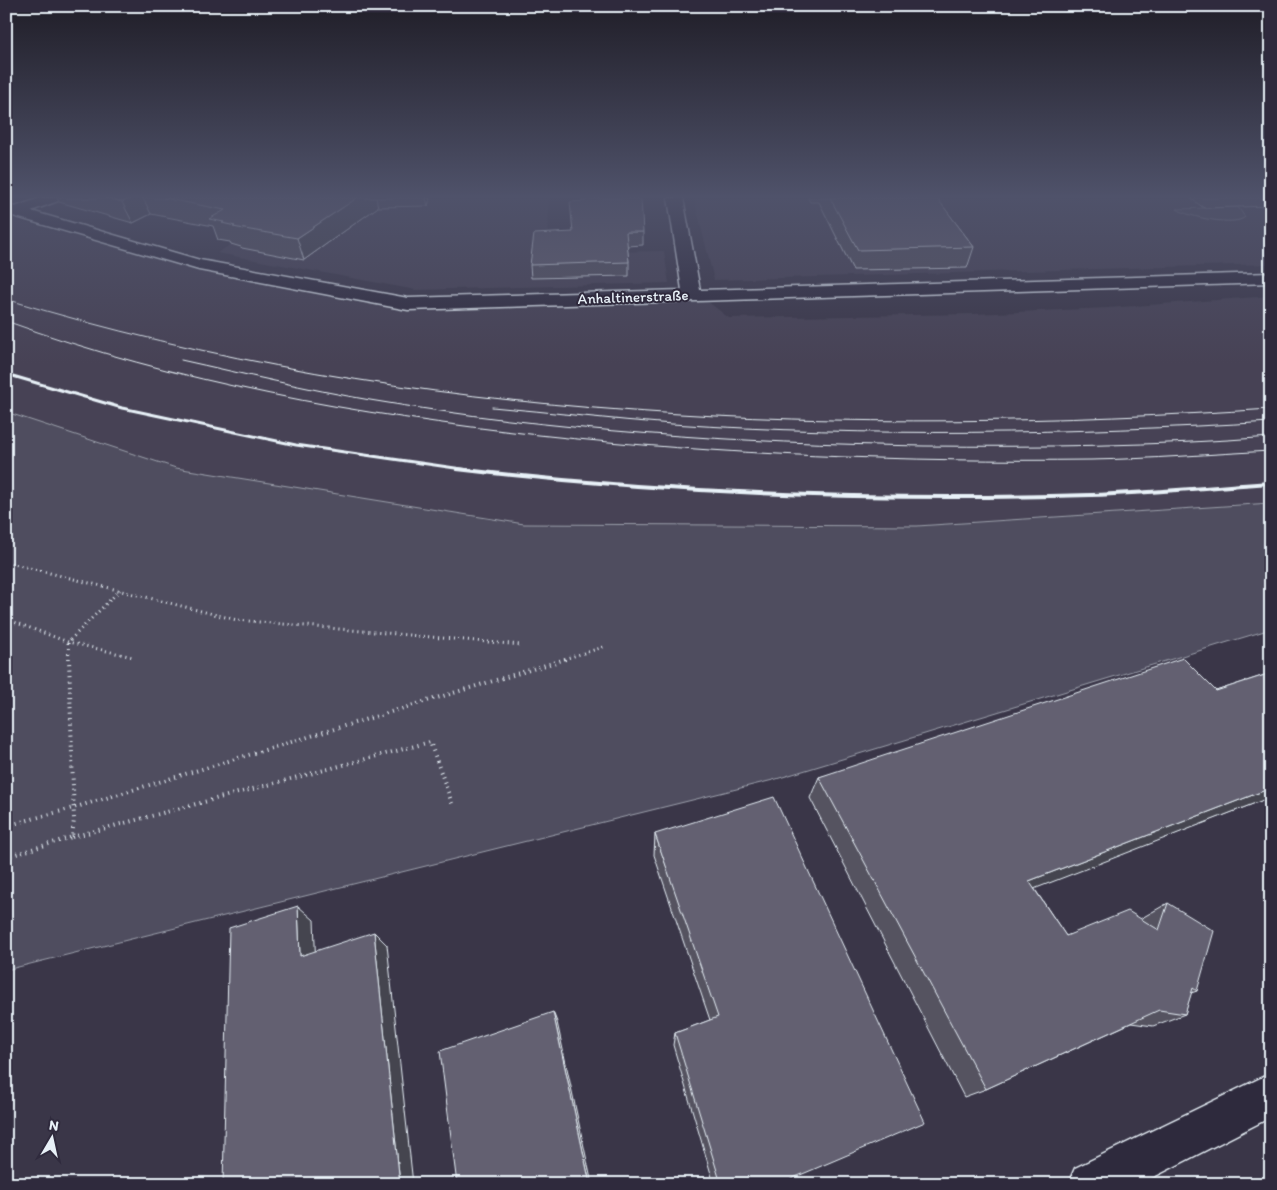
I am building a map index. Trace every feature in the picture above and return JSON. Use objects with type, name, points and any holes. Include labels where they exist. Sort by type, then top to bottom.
[{"type":"street","name":"Anhaltinerstraße","points":[[156,254],[199,264],[394,303],[421,305],[1271,278]]},
{"type":"street","points":[[685,254],[692,295]]},
{"type":"street","points":[[1091,1184],[1271,1094]]},
{"type":"path","points":[[6,562],[237,620],[522,645]]},
{"type":"path","points":[[72,837],[73,808],[68,642],[120,590]]},
{"type":"path","points":[[6,619],[68,642],[133,657]]},
{"type":"path","points":[[6,826],[73,808],[607,646]]},
{"type":"path","points":[[6,857],[72,837],[430,742],[453,806]]},
{"type":"shaded area","points":[[6,254],[137,254],[193,269],[355,302],[406,310],[707,301],[729,318],[973,314],[1107,308],[1271,296],[1271,503],[917,526],[524,524],[176,468],[6,412]]},
{"type":"shaded area","points":[[220,254],[664,254],[669,283],[416,290]]},
{"type":"shaded area","points":[[708,254],[1271,254],[1271,264],[714,280]]},
{"type":"shaded area","points":[[6,412],[176,468],[524,524],[917,526],[1271,503],[1271,629],[773,780],[6,970]]},
{"type":"building","points":[[531,254],[628,254],[629,262],[530,265]]},
{"type":"building","points":[[1183,658],[1216,691],[1271,673],[1271,788],[1029,881],[1066,936],[1128,911],[1159,930],[1168,903],[1214,931],[1197,991],[1193,988],[1185,1014],[1159,1010],[986,1089],[819,777]]},
{"type":"building","points":[[774,797],[925,1122],[779,1184],[721,1184],[675,1033],[718,1017],[655,834]]},
{"type":"building","points":[[298,906],[300,956],[374,932],[400,1184],[223,1184],[229,928]]},
{"type":"building","points":[[553,1012],[590,1184],[457,1184],[440,1051]]},
{"type":"tram line","points":[[6,299],[160,341],[316,373],[474,396],[633,411],[793,419],[953,421],[1112,417],[1271,409]]},
{"type":"tram line","points":[[6,321],[136,362],[269,394],[404,417],[539,435],[677,448],[815,456],[953,460],[1091,460],[1271,451]]},
{"type":"tram line","points":[[181,360],[299,386],[439,411],[646,434],[785,442],[924,446],[1141,444],[1271,437]]},
{"type":"tram line","points":[[492,407],[672,424],[821,431],[1046,431],[1271,422]]},
{"type":"railway","points":[[6,374],[122,408],[296,445],[469,470]]},
{"type":"railway","points":[[457,469],[536,478],[694,490],[853,496],[1012,497],[1091,495],[1271,483]]}]
